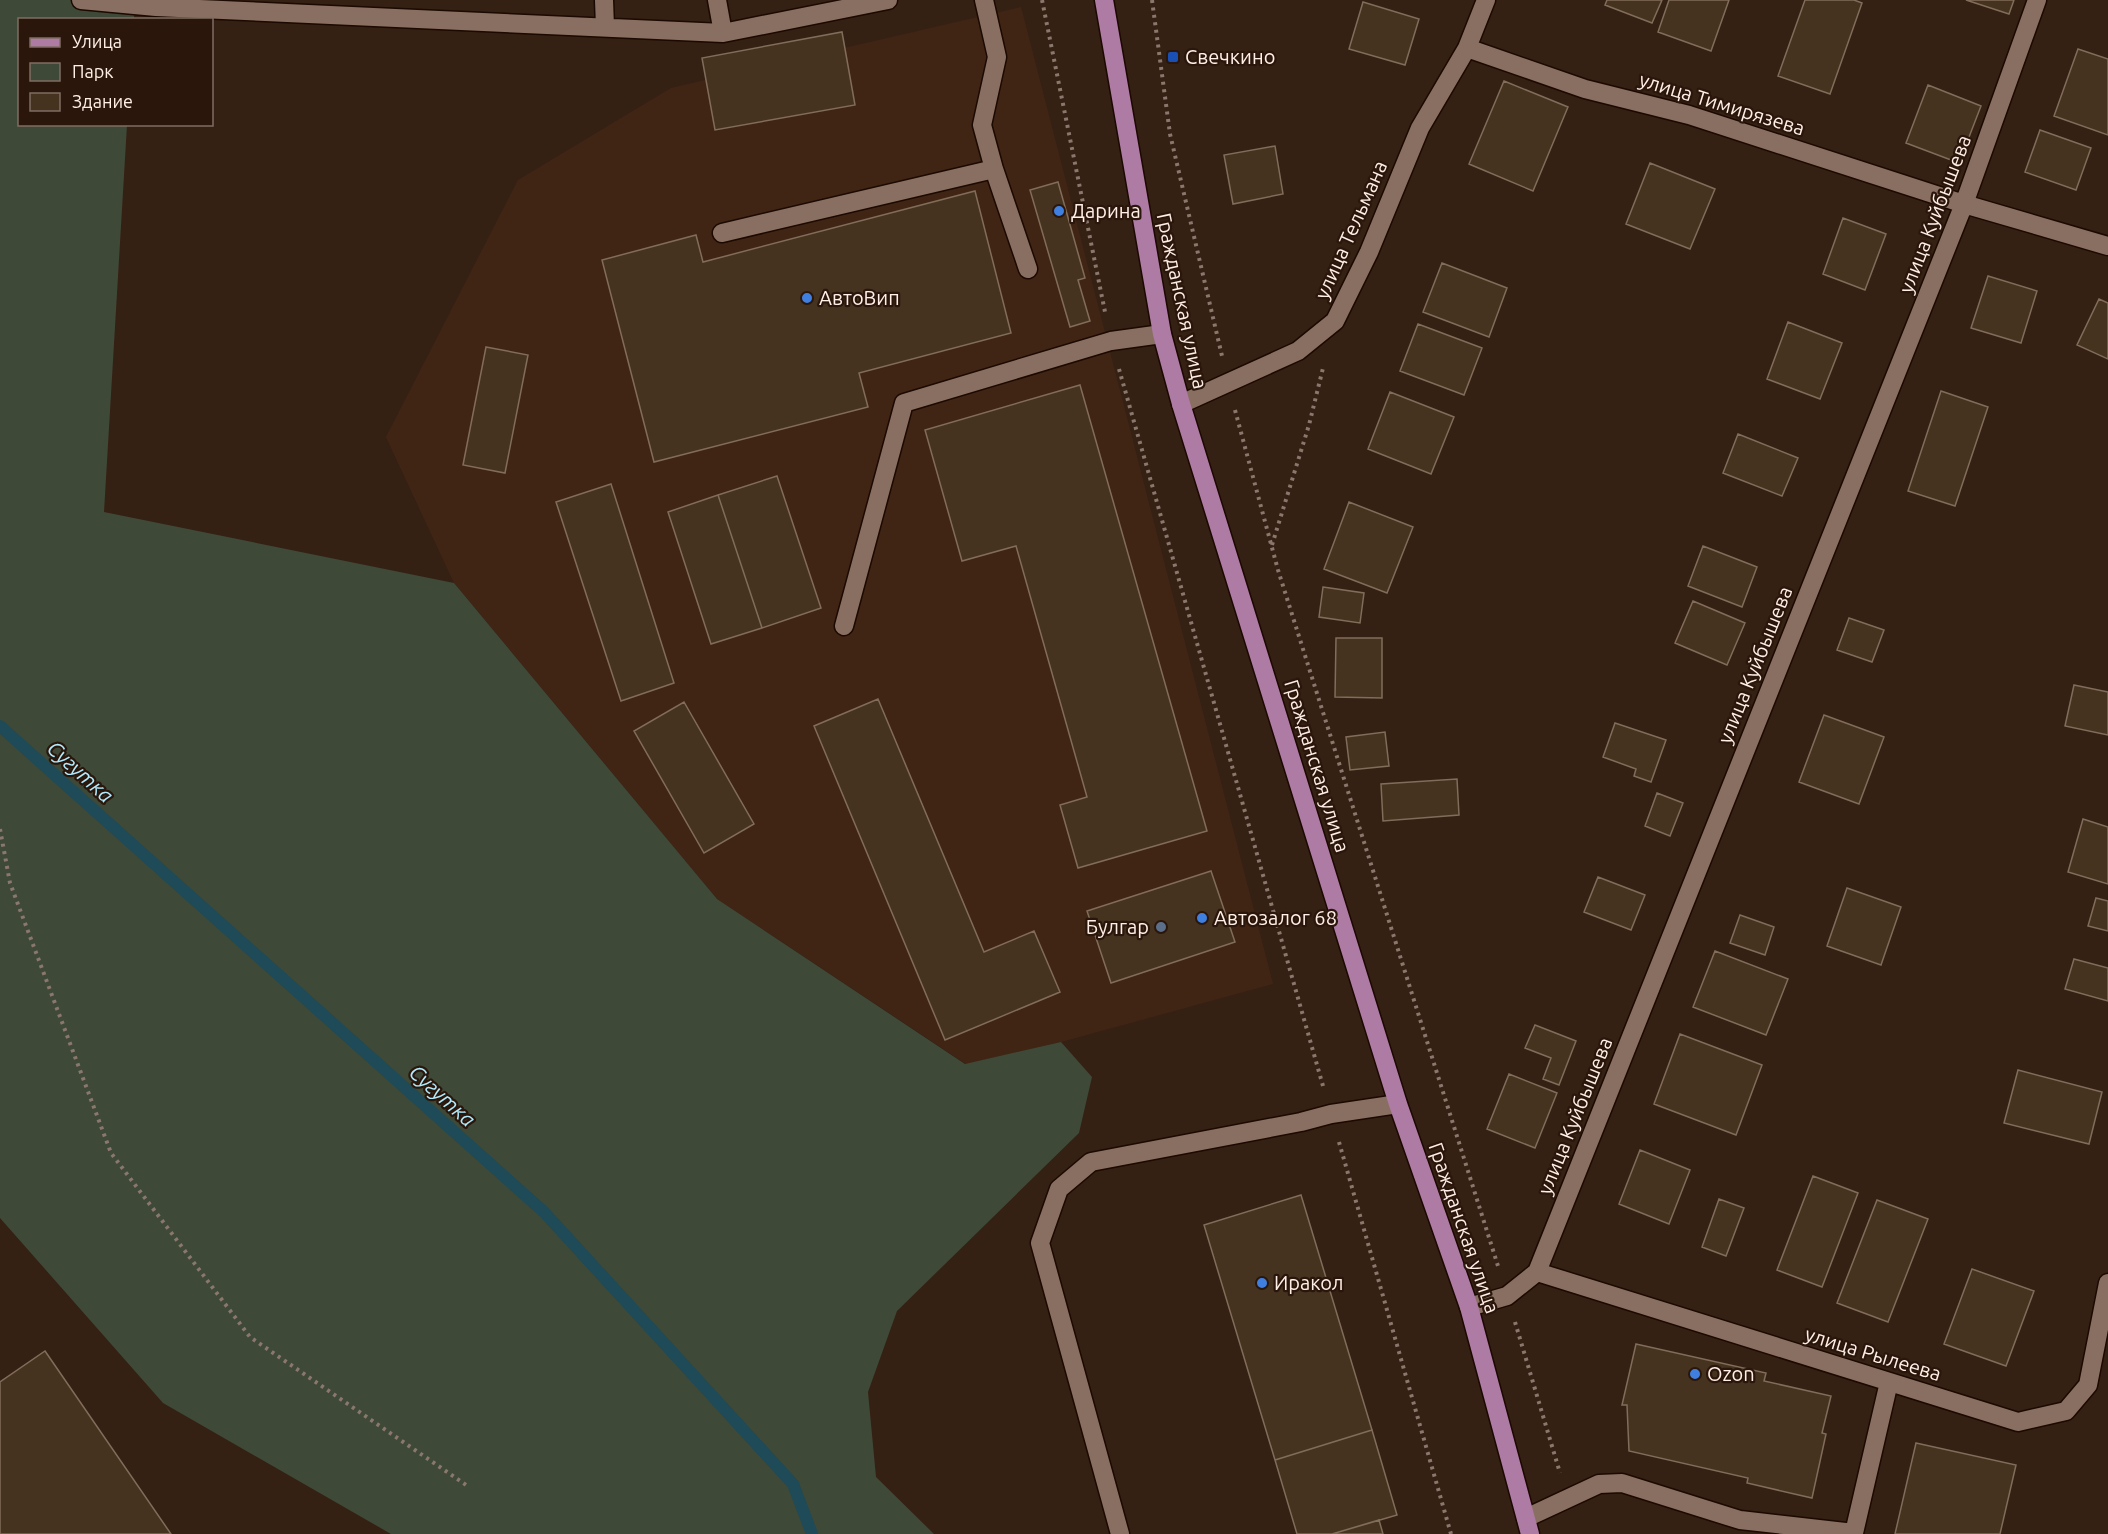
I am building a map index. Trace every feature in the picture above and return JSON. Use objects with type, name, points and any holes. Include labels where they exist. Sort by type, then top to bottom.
[{"type":"main road","name":"Гражданская улица","points":[[1104,0],[1162,334],[1181,404],[1398,1104],[1469,1307],[1528,1526]]},
{"type":"street","points":[[81,0],[723,33],[888,0]]},
{"type":"street","points":[[604,0],[605,27]]},
{"type":"street","points":[[717,0],[723,33]]},
{"type":"street","points":[[984,0],[997,57],[982,125],[994,169],[1028,269]]},
{"type":"street","name":"улица Тельмана","points":[[1181,404],[1298,351],[1335,321],[1369,252],[1420,128],[1467,48],[1486,0]]},
{"type":"street","name":"улица Куйбышева","points":[[1469,1307],[1507,1296],[1537,1272],[1964,204],[2037,0]]},
{"type":"street","name":"улица Тимирязева","points":[[1467,48],[1585,89],[1689,115],[1964,204],[2108,246]]},
{"type":"street","points":[[722,234],[994,169]]},
{"type":"street","points":[[844,626],[904,403],[1111,341],[1162,334]]},
{"type":"street","points":[[1120,1534],[1040,1243],[1059,1189],[1091,1162],[1301,1122],[1331,1114],[1398,1104]]},
{"type":"street","name":"улица Рылеева","points":[[1537,1272],[2018,1422],[2066,1411],[2088,1385],[2108,1283]]},
{"type":"street","points":[[1528,1526],[1567,1498],[1599,1484],[1622,1484],[1740,1520],[1854,1533],[1889,1382]]},
{"type":"path","points":[[1042,0],[1111,341],[1451,1534]]},
{"type":"path","points":[[1152,0],[1170,134],[1228,384],[1272,547],[1507,1296],[1567,1498]]},
{"type":"path","points":[[1272,547],[1324,367]]},
{"type":"path","points":[[0,830],[10,883],[111,1153],[250,1337],[469,1486]]},
{"type":"shaded area","points":[[1021,7],[1273,984],[1061,1042],[966,1064],[717,899],[454,583],[386,437],[518,180],[671,88]]},
{"type":"green space","points":[[0,0],[135,0],[134,18],[18,18],[18,126],[127,126],[104,512],[454,583],[717,899],[965,1064],[1061,1042],[1092,1077],[1079,1133],[897,1311],[868,1392],[876,1477],[934,1534],[391,1534],[163,1403],[0,1218]]},
{"type":"building","points":[[1607,0],[1662,0],[1652,23],[1605,5]]},
{"type":"building","points":[[1669,0],[1729,0],[1711,51],[1658,32]]},
{"type":"building","points":[[1805,0],[1854,0],[1862,3],[1830,94],[1778,76]]},
{"type":"building","points":[[1966,0],[2014,0],[2009,14]]},
{"type":"building","points":[[1363,2],[1419,19],[1405,65],[1349,49]]},
{"type":"building","points":[[842,32],[855,105],[715,130],[702,58]]},
{"type":"building","points":[[2078,49],[2108,59],[2108,135],[2054,116]]},
{"type":"building","points":[[1504,81],[1568,107],[1533,191],[1469,164]]},
{"type":"building","points":[[1928,85],[1981,106],[1959,163],[1906,143]]},
{"type":"building","points":[[2040,130],[2091,148],[2076,190],[2025,172]]},
{"type":"building","points":[[1275,146],[1283,194],[1233,204],[1224,155]]},
{"type":"building","points":[[1650,163],[1715,189],[1690,249],[1626,224]]},
{"type":"building","points":[[1058,182],[1085,278],[1078,280],[1090,321],[1070,327],[1030,190]]},
{"type":"building","name":"АвтоВип","points":[[975,191],[1011,333],[859,373],[868,407],[654,462],[602,260],[696,235],[703,262]]},
{"type":"building","points":[[1843,218],[1886,234],[1865,290],[1823,274]]},
{"type":"building","points":[[1442,263],[1507,288],[1489,337],[1423,312]]},
{"type":"building","points":[[1988,276],[2037,291],[2021,343],[1971,328]]},
{"type":"building","points":[[2099,299],[2108,303],[2108,359],[2077,345]]},
{"type":"building","points":[[1788,322],[1842,343],[1820,399],[1767,379]]},
{"type":"building","points":[[1418,324],[1482,348],[1464,395],[1400,371]]},
{"type":"building","points":[[486,347],[528,355],[505,473],[463,465]]},
{"type":"building","points":[[1080,385],[1207,831],[1078,868],[1060,805],[1087,797],[1016,546],[962,561],[925,430]]},
{"type":"building","points":[[1941,391],[1988,407],[1955,506],[1908,491]]},
{"type":"building","points":[[1390,392],[1454,417],[1431,474],[1368,449]]},
{"type":"building","points":[[1738,434],[1798,458],[1782,496],[1723,473]]},
{"type":"building","points":[[777,476],[821,608],[762,628],[718,495]]},
{"type":"building","points":[[611,484],[674,683],[621,701],[556,502]]},
{"type":"building","points":[[718,495],[762,628],[711,644],[668,512]]},
{"type":"building","points":[[1349,502],[1413,527],[1387,593],[1324,569]]},
{"type":"building","points":[[1703,546],[1757,567],[1742,607],[1688,586]]},
{"type":"building","points":[[1323,587],[1364,593],[1360,623],[1319,617]]},
{"type":"building","points":[[1693,601],[1745,623],[1727,665],[1675,643]]},
{"type":"building","points":[[1849,618],[1884,630],[1872,662],[1837,650]]},
{"type":"building","points":[[1336,638],[1382,638],[1382,698],[1335,697]]},
{"type":"building","points":[[2074,685],[2108,692],[2108,735],[2065,726]]},
{"type":"building","points":[[878,699],[984,952],[1034,931],[1060,992],[945,1040],[814,726]]},
{"type":"building","points":[[684,702],[754,824],[704,853],[634,731]]},
{"type":"building","points":[[1824,715],[1884,737],[1859,804],[1799,782]]},
{"type":"building","points":[[1615,723],[1666,740],[1651,782],[1634,776],[1636,769],[1603,757]]},
{"type":"building","points":[[1385,732],[1389,766],[1350,770],[1346,737]]},
{"type":"building","points":[[1457,779],[1459,815],[1383,821],[1381,784]]},
{"type":"building","points":[[1657,793],[1683,803],[1670,836],[1645,826]]},
{"type":"building","points":[[2083,819],[2108,827],[2108,884],[2068,872]]},
{"type":"building","name":"Булгар","points":[[1211,871],[1235,942],[1111,983],[1087,911]]},
{"type":"building","points":[[1598,877],[1645,895],[1631,930],[1584,912]]},
{"type":"building","points":[[1847,888],[1901,907],[1881,965],[1827,946]]},
{"type":"building","points":[[2096,898],[2108,901],[2108,931],[2088,926]]},
{"type":"building","points":[[1740,915],[1774,927],[1765,955],[1730,943]]},
{"type":"building","points":[[1715,951],[1788,979],[1766,1035],[1693,1007]]},
{"type":"building","points":[[2074,959],[2108,968],[2108,1001],[2065,989]]},
{"type":"building","points":[[1535,1025],[1576,1041],[1559,1085],[1543,1079],[1551,1058],[1525,1048]]},
{"type":"building","points":[[1680,1034],[1762,1065],[1736,1135],[1654,1104]]},
{"type":"building","points":[[2018,1070],[2102,1092],[2089,1144],[2004,1123]]},
{"type":"building","points":[[1509,1074],[1557,1093],[1535,1148],[1487,1129]]},
{"type":"building","points":[[1640,1150],[1690,1170],[1669,1224],[1619,1204]]},
{"type":"building","points":[[1813,1176],[1858,1193],[1822,1287],[1777,1270]]},
{"type":"building","points":[[1301,1195],[1372,1430],[1275,1460],[1204,1225]]},
{"type":"building","points":[[1719,1199],[1744,1208],[1726,1256],[1702,1247]]},
{"type":"building","points":[[1877,1200],[1928,1219],[1888,1322],[1837,1303]]},
{"type":"building","points":[[1972,1269],[2034,1291],[2006,1366],[1944,1344]]},
{"type":"building","points":[[1636,1344],[1766,1373],[1764,1381],[1831,1396],[1822,1433],[1826,1434],[1812,1498],[1747,1483],[1748,1478],[1629,1451],[1627,1405],[1622,1405]]},
{"type":"building","points":[[45,1351],[171,1534],[0,1534],[0,1382]]},
{"type":"building","points":[[1372,1430],[1397,1515],[1332,1534],[1297,1534],[1275,1460]]},
{"type":"building","points":[[1916,1443],[2016,1465],[2000,1534],[1895,1534]]},
{"type":"building","points":[[1379,1520],[1383,1534],[1332,1534]]},
{"type":"waterway","name":"Сугутка","points":[[0,726],[544,1212],[793,1484],[812,1534]]},
{"type":"place","name":"Свечкино","points":[[1173,57]]},
{"type":"place","name":"Дарина","points":[[1059,211]]},
{"type":"place","name":"АвтоВип","points":[[807,298]]},
{"type":"place","name":"Автозалог 68","points":[[1202,918]]},
{"type":"place","name":"Булгар","points":[[1161,927]]},
{"type":"place","name":"Иракол","points":[[1262,1283]]},
{"type":"place","name":"Ozon","points":[[1695,1374]]}]
